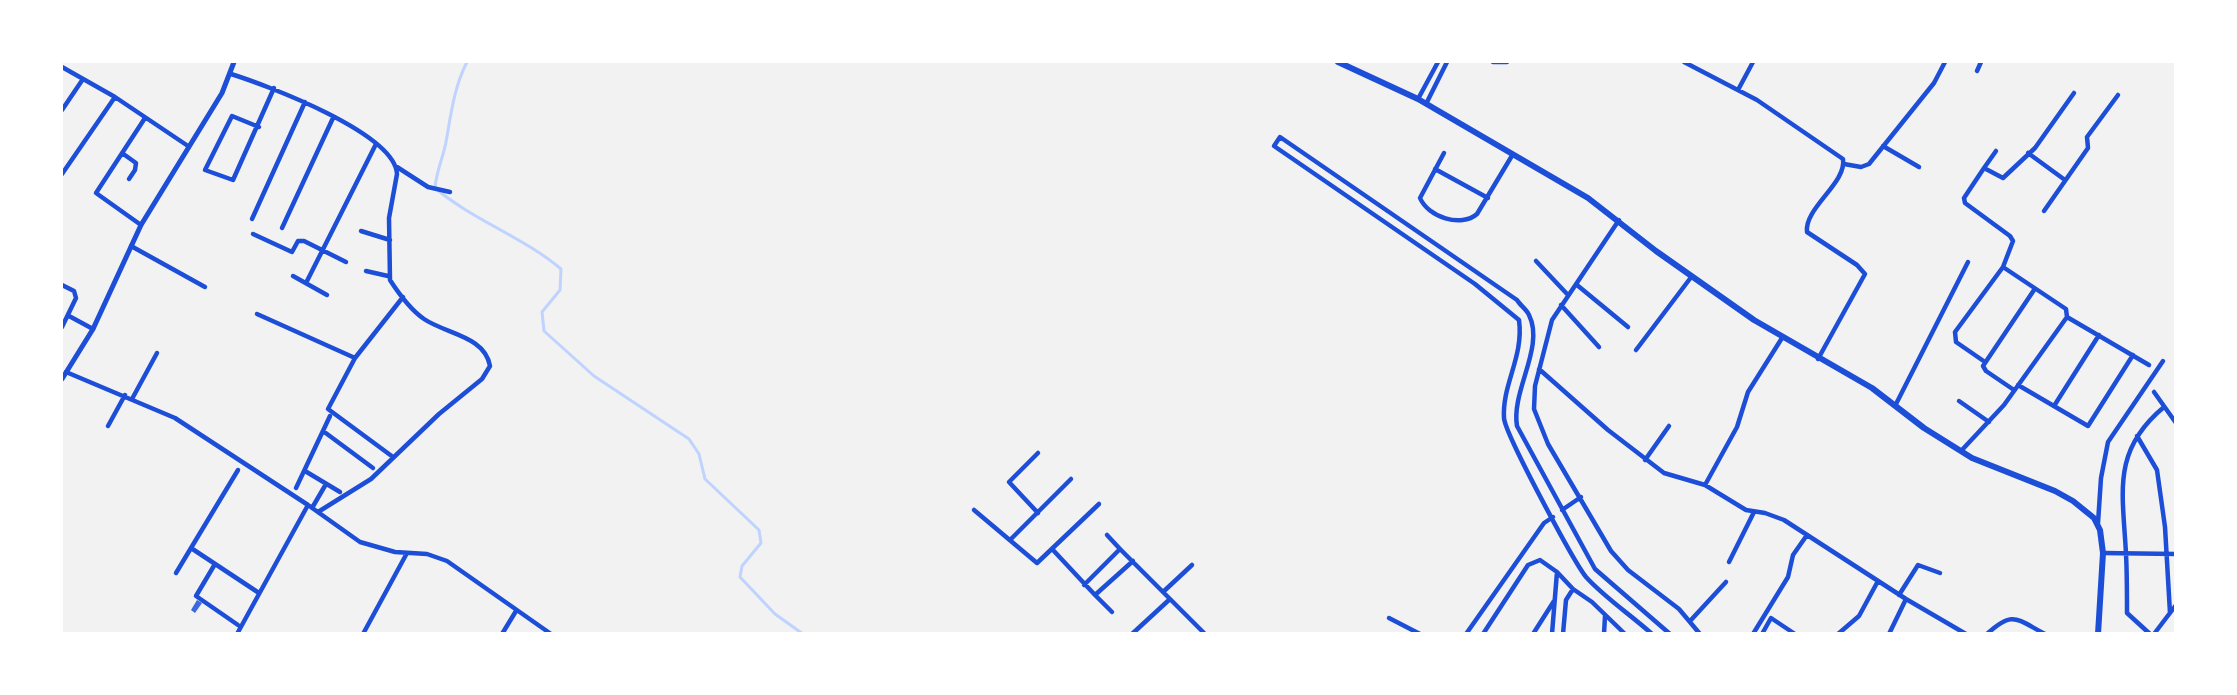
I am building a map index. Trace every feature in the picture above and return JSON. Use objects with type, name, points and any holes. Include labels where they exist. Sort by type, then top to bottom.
[{"type":"main road","points":[[1338,62],[1418,99],[1588,198],[1692,276],[1782,338],[1872,388],[1961,451],[1998,470],[2055,491],[2073,501],[2098,523],[2103,553],[2098,633]]},
{"type":"street","points":[[62,379],[93,329],[141,225],[231,74],[234,62]]},
{"type":"street","points":[[1418,99],[1438,62]]},
{"type":"street","points":[[1426,104],[1447,62]]},
{"type":"street","points":[[1493,62],[1507,62]]},
{"type":"street","points":[[1684,62],[1738,90],[1837,153],[1844,164]]},
{"type":"street","points":[[1738,90],[1753,62]]},
{"type":"street","points":[[1844,164],[1865,166],[1934,83],[1946,62]]},
{"type":"street","points":[[1977,71],[1981,62]]},
{"type":"street","points":[[62,67],[115,97],[188,146]]},
{"type":"street","points":[[231,74],[274,88],[305,102],[376,144],[389,153],[397,167],[428,187],[450,192]]},
{"type":"street","points":[[62,110],[83,79]]},
{"type":"street","points":[[259,127],[232,116],[205,170],[233,180],[259,127],[274,88]]},
{"type":"street","points":[[1984,168],[2003,178],[2028,153],[2074,93]]},
{"type":"street","points":[[2044,211],[2088,148],[2087,137],[2118,95]]},
{"type":"street","points":[[62,174],[115,97]]},
{"type":"street","points":[[252,219],[305,102]]},
{"type":"street","points":[[141,225],[96,195],[145,118]]},
{"type":"street","points":[[282,228],[333,118]]},
{"type":"street","points":[[1652,633],[1587,577],[1506,430],[1504,418],[1506,397],[1519,354],[1521,334],[1519,320],[1475,284],[1274,146],[1280,137],[1516,300],[1529,315],[1532,334],[1530,357],[1517,399],[1515,417],[1517,426],[1595,569],[1669,633]]},
{"type":"street","points":[[306,283],[376,144]]},
{"type":"street","points":[[1883,146],[1919,167]]},
{"type":"street","points":[[1984,362],[1956,342],[1954,335],[2003,267],[2013,246],[2010,236],[1964,200],[1996,151]]},
{"type":"street","points":[[122,153],[135,164],[135,170],[129,179]]},
{"type":"street","points":[[1444,153],[1421,195],[1421,201],[1447,220],[1471,219],[1488,198],[1513,154]]},
{"type":"street","points":[[2028,153],[2065,180]]},
{"type":"street","points":[[1818,358],[1865,274],[1857,264],[1807,232],[1808,222],[1844,164]]},
{"type":"street","points":[[318,512],[371,479],[482,379],[490,366],[485,351],[478,345],[422,318],[388,276],[389,218],[397,167]]},
{"type":"street","points":[[1435,169],[1488,198]]},
{"type":"street","points":[[1618,220],[1550,325],[1533,397],[1538,422],[1548,444],[1581,497],[1605,544],[1619,562],[1661,592],[1691,620],[1700,633]]},
{"type":"street","points":[[361,231],[390,240]]},
{"type":"street","points":[[253,234],[292,252],[301,240],[346,262]]},
{"type":"street","points":[[131,246],[205,287]]},
{"type":"street","points":[[1536,261],[1568,295]]},
{"type":"street","points":[[1895,406],[1968,262]]},
{"type":"street","points":[[1961,451],[1989,422],[2067,317],[2066,309],[2034,290],[2003,267]]},
{"type":"street","points":[[366,271],[388,276]]},
{"type":"street","points":[[293,276],[327,295]]},
{"type":"street","points":[[1475,284],[1482,276]]},
{"type":"street","points":[[1636,350],[1692,276]]},
{"type":"street","points":[[62,285],[76,294],[69,316],[62,327]]},
{"type":"street","points":[[1577,285],[1628,327]]},
{"type":"street","points":[[2014,390],[1984,370],[1984,362],[2034,290]]},
{"type":"street","points":[[393,457],[328,409],[355,358],[403,297]]},
{"type":"street","points":[[1561,305],[1599,347]]},
{"type":"street","points":[[257,314],[355,358]]},
{"type":"street","points":[[69,316],[93,329]]},
{"type":"street","points":[[2067,317],[2149,365]]},
{"type":"street","points":[[2054,406],[2099,335]]},
{"type":"street","points":[[1705,485],[1737,427],[1748,392],[1782,338]]},
{"type":"street","points":[[132,399],[157,353]]},
{"type":"street","points":[[2018,385],[2085,425],[2091,424],[2133,355]]},
{"type":"street","points":[[2098,523],[2101,478],[2108,442],[2163,361]]},
{"type":"street","points":[[1539,369],[1645,460],[1674,478],[1705,485],[1736,504],[1754,512],[1770,514],[1807,535],[1899,595],[1966,633]]},
{"type":"street","points":[[66,372],[175,418],[310,506],[360,542],[407,553],[426,554],[447,561],[516,611],[551,633]]},
{"type":"street","points":[[2154,392],[2175,423]]},
{"type":"street","points":[[108,426],[125,395]]},
{"type":"street","points":[[1959,401],[1989,422]]},
{"type":"street","points":[[2164,407],[2148,421],[2123,468],[2121,505],[2126,552],[2127,613],[2152,633],[2175,605]]},
{"type":"street","points":[[296,488],[330,416]]},
{"type":"street","points":[[1645,460],[1669,426]]},
{"type":"street","points":[[323,431],[373,468]]},
{"type":"street","points":[[2138,436],[2157,470],[2167,554],[2170,613]]},
{"type":"street","points":[[1038,453],[1009,482],[1038,513]]},
{"type":"street","points":[[176,573],[238,470]]},
{"type":"street","points":[[305,471],[340,492]]},
{"type":"street","points":[[1011,540],[1071,479]]},
{"type":"street","points":[[237,633],[310,506],[326,484]]},
{"type":"street","points":[[1562,510],[1581,497]]},
{"type":"street","points":[[974,510],[1037,563],[1099,504]]},
{"type":"street","points":[[1729,562],[1754,512]]},
{"type":"street","points":[[1466,633],[1544,522],[1553,517]]},
{"type":"street","points":[[1107,535],[1205,633]]},
{"type":"street","points":[[1754,633],[1788,577],[1793,555],[1807,535]]},
{"type":"street","points":[[191,548],[259,593]]},
{"type":"street","points":[[1084,585],[1120,549]]},
{"type":"street","points":[[1053,550],[1112,612]]},
{"type":"street","points":[[363,633],[386,597],[407,553]]},
{"type":"street","points":[[2103,553],[2175,554]]},
{"type":"street","points":[[1483,633],[1528,565],[1540,560],[1557,572],[1573,589],[1592,602],[1625,633]]},
{"type":"street","points":[[1095,595],[1133,561]]},
{"type":"street","points":[[215,564],[196,596],[238,625]]},
{"type":"street","points":[[1164,592],[1192,565]]},
{"type":"street","points":[[1899,595],[1918,565],[1940,573]]},
{"type":"street","points":[[1552,633],[1557,572]]},
{"type":"street","points":[[1838,633],[1859,616],[1878,581]]},
{"type":"street","points":[[1691,620],[1726,582]]},
{"type":"street","points":[[1563,633],[1566,600],[1573,589]]},
{"type":"street","points":[[1132,633],[1170,599]]},
{"type":"street","points":[[1889,633],[1906,599]]},
{"type":"street","points":[[1533,633],[1555,600]]},
{"type":"street","points":[[502,633],[516,611]]},
{"type":"street","points":[[1604,633],[1605,616]]},
{"type":"street","points":[[1389,618],[1420,633]]},
{"type":"street","points":[[1762,633],[1771,618],[1795,633]]},
{"type":"street","points":[[1987,633],[1999,621],[2011,618],[2044,633]]},
{"type":"building","points":[[197,600],[202,603],[195,613],[191,610]]},
{"type":"waterway","points":[[467,62],[456,91],[435,188],[465,210],[531,247],[561,269],[560,290],[542,312],[544,331],[594,376],[689,439],[699,454],[705,479],[759,530],[761,543],[742,566],[740,577],[775,614],[803,634]]}]
